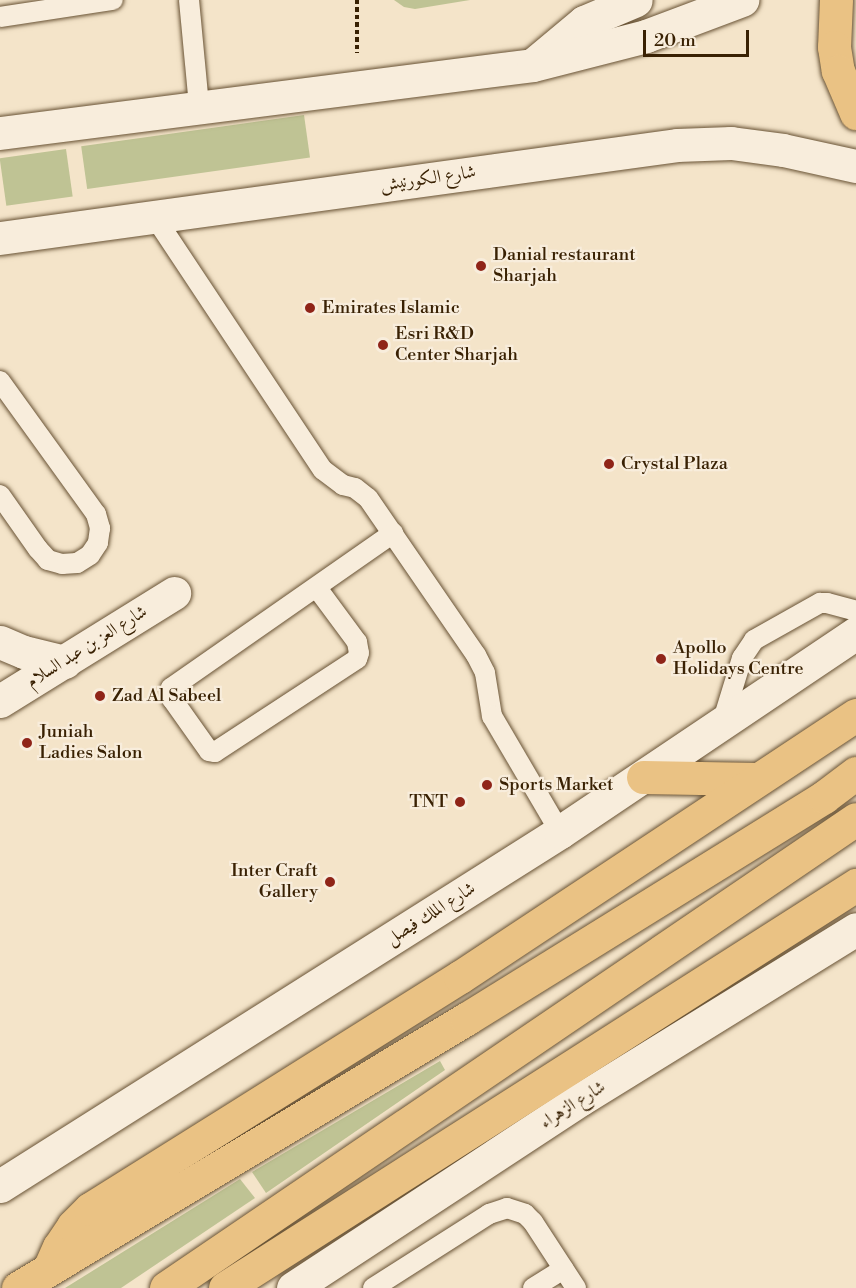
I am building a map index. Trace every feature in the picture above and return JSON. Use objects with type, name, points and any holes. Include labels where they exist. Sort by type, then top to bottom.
[{"type":"main road","points":[[836,0],[833,23],[835,55],[848,98],[856,113]]},
{"type":"main road","points":[[49,1269],[68,1233],[90,1209],[470,971],[852,716]]},
{"type":"main road","points":[[18,1288],[466,1019],[804,809],[856,773]]},
{"type":"main road","points":[[643,777],[757,779]]},
{"type":"main road","points":[[166,1288],[856,819]]},
{"type":"main road","points":[[225,1288],[856,885]]},
{"type":"street","points":[[533,65],[584,22],[636,0]]},
{"type":"street","points":[[0,133],[533,65],[646,36],[742,0]]},
{"type":"street","name":"شارع الكورنيش","points":[[0,238],[156,219],[677,145],[731,143],[783,150],[856,166]]},
{"type":"street","name":"شارع العز بن عبد السلام","points":[[0,701],[174,593]]},
{"type":"street","name":"شارع الملك فيصل","points":[[0,1186],[560,832],[723,720],[856,633]]},
{"type":"street","points":[[0,642],[24,652],[65,662]]},
{"type":"street","name":"شارع الزهراء","points":[[293,1288],[581,1099],[856,929]]},
{"type":"lane","points":[[0,17],[113,0]]},
{"type":"lane","points":[[189,0],[199,106]]},
{"type":"lane","points":[[156,219],[323,470],[342,485],[362,492],[393,533],[481,663],[492,716],[560,832]]},
{"type":"lane","points":[[0,381],[96,514],[100,528],[98,543],[90,555],[77,563],[62,564],[48,560],[0,495]]},
{"type":"lane","points":[[317,588],[357,642],[359,653],[357,659],[215,752],[209,751],[172,699],[171,688],[393,533]]},
{"type":"lane","points":[[723,720],[740,664],[754,640],[819,603],[856,611]]},
{"type":"lane","points":[[373,1288],[489,1214],[507,1208],[525,1214],[532,1222],[576,1288]]},
{"type":"lane","points":[[533,1288],[564,1269]]},
{"type":"path","points":[[357,0],[358,87]]},
{"type":"green space","points":[[394,0],[470,0],[415,9],[404,7]]},
{"type":"green space","points":[[304,115],[310,158],[87,189],[81,146]]},
{"type":"green space","points":[[66,149],[73,197],[6,206],[0,158]]},
{"type":"green space","points":[[440,1061],[445,1070],[266,1193],[252,1172]]},
{"type":"green space","points":[[240,1179],[255,1198],[121,1288],[65,1288]]},
{"type":"place","name":"Danial restaurant Sharjah","points":[[481,266]]},
{"type":"place","name":"Emirates Islamic","points":[[310,308]]},
{"type":"place","name":"Esri R&D Center Sharjah","points":[[383,345]]},
{"type":"place","name":"Crystal Plaza","points":[[609,464]]},
{"type":"place","name":"Apollo Holidays Centre","points":[[661,659]]},
{"type":"place","name":"Zad Al Sabeel","points":[[100,696]]},
{"type":"place","name":"Juniah Ladies Salon","points":[[27,743]]},
{"type":"place","name":"Sports Market","points":[[487,785]]},
{"type":"place","name":"TNT","points":[[460,802]]},
{"type":"place","name":"Inter Craft Gallery","points":[[330,882]]}]
